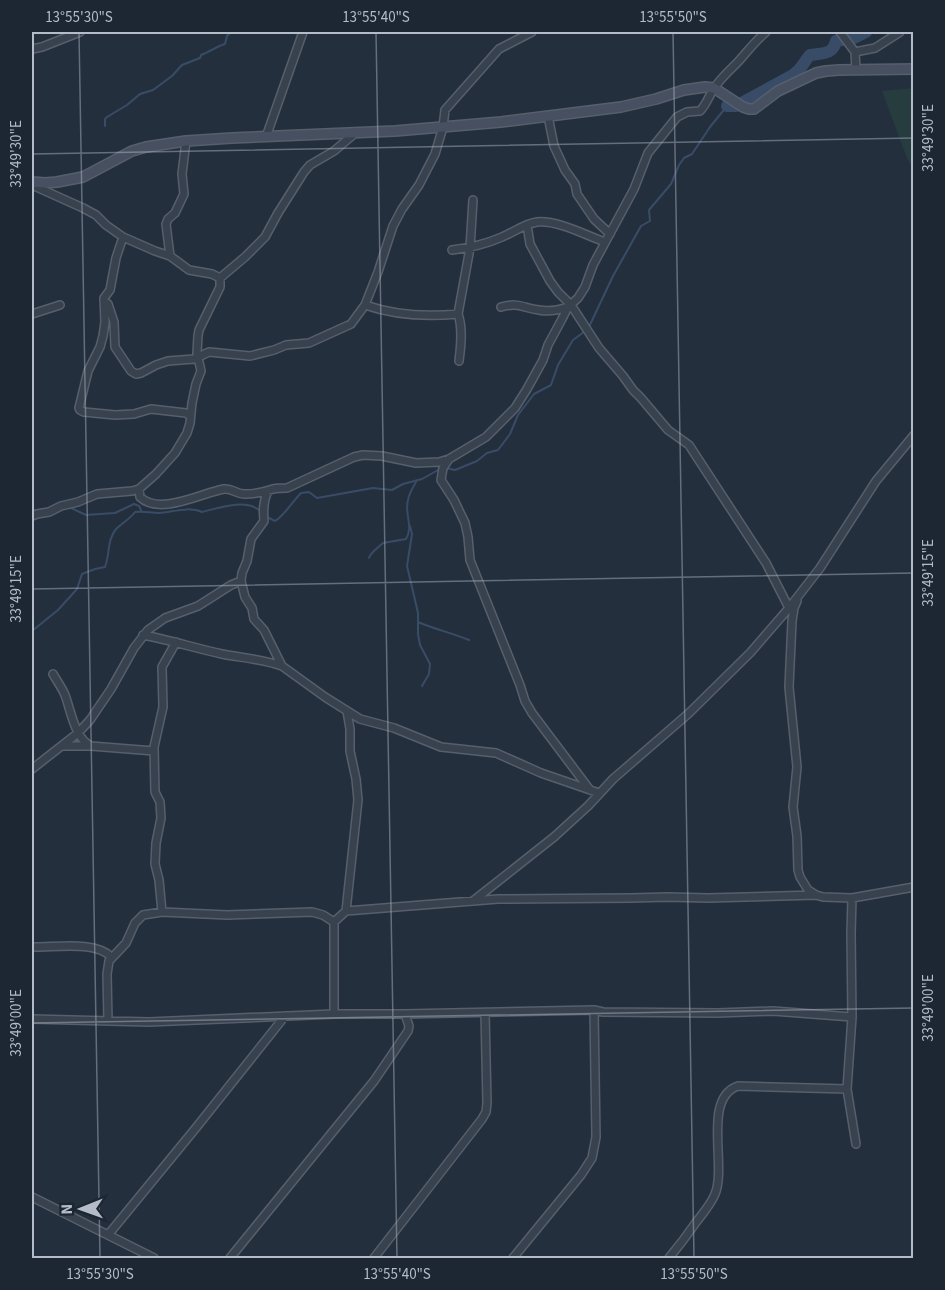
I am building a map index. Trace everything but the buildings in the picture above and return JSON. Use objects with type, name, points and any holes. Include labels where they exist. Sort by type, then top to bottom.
[{"type":"street","points":[[32,49],[80,32]]},
{"type":"street","points":[[266,137],[303,32]]},
{"type":"street","points":[[104,301],[108,304],[114,322],[115,347],[131,371],[136,374],[168,361],[198,357],[213,351],[250,356],[286,345],[309,343],[351,324],[365,305],[393,226],[432,161],[448,105],[496,52],[532,32]]},
{"type":"street","points":[[759,32],[765,32]]},
{"type":"street","points":[[140,489],[140,497],[156,503],[179,502],[228,489],[242,495],[258,494],[287,488],[363,455],[390,457],[416,463],[440,462],[486,437],[515,408],[539,368],[548,345],[570,306],[579,298],[593,265],[634,189],[648,153],[677,117],[687,112],[700,111],[704,107],[714,88],[765,32]]},
{"type":"street","points":[[855,52],[875,48],[900,32]]},
{"type":"street","points":[[845,37],[855,52],[856,70]]},
{"type":"street","points":[[32,183],[57,182],[83,177],[132,151],[186,141],[354,134],[443,127],[621,107],[695,88],[714,88],[739,104],[754,109],[778,91],[826,71],[914,69]]},
{"type":"street","points":[[548,116],[554,146],[565,170],[575,184],[577,194],[594,219],[609,234]]},
{"type":"street","points":[[32,516],[97,494],[140,489],[175,453],[187,433],[193,394],[201,371],[197,348],[199,330],[220,287],[220,278],[265,237],[310,165],[334,151],[354,134]]},
{"type":"street","points":[[170,256],[166,224],[168,219],[176,213],[184,194],[182,174],[186,141]]},
{"type":"street","points":[[32,183],[83,207],[123,237],[170,256],[189,270],[212,274],[220,278]]},
{"type":"street","points":[[459,361],[458,314],[470,248],[473,200]]},
{"type":"street","points":[[452,250],[470,248],[504,237],[526,225],[540,222],[556,224],[605,242]]},
{"type":"street","points":[[526,225],[530,244],[541,267],[558,292],[633,390],[668,430],[688,445],[766,563],[789,608]]},
{"type":"street","points":[[123,237],[110,290],[104,296],[103,336],[88,370],[80,410],[115,415],[134,414],[151,409],[186,413],[190,416]]},
{"type":"street","points":[[32,314],[60,305]]},
{"type":"street","points":[[365,305],[395,313],[458,314]]},
{"type":"street","points":[[501,307],[520,305],[550,311],[570,306]]},
{"type":"street","points":[[473,901],[588,806],[635,758],[688,714],[750,653],[801,593],[825,561],[876,481],[914,435]]},
{"type":"street","points":[[449,459],[443,468],[441,480],[465,523],[470,560],[525,701],[590,790]]},
{"type":"street","points":[[268,491],[263,509],[264,521],[251,539],[241,581],[254,619],[264,630],[282,666]]},
{"type":"street","points":[[32,769],[90,720],[134,648],[155,625],[165,618],[198,606],[241,581]]},
{"type":"street","points":[[801,593],[792,614],[789,681],[797,767],[793,813],[798,836],[798,870],[808,890],[816,895]]},
{"type":"street","points":[[143,636],[282,666],[360,719],[403,731],[441,747],[496,753],[599,793]]},
{"type":"street","points":[[162,912],[155,864],[161,818],[160,802],[155,792],[154,751],[163,707],[162,667],[176,642]]},
{"type":"street","points":[[53,674],[66,698],[82,740],[91,746]]},
{"type":"street","points":[[346,911],[358,800],[350,751],[347,711]]},
{"type":"street","points":[[62,746],[154,751]]},
{"type":"street","points":[[334,1014],[334,922],[346,911],[473,901],[816,895],[852,898],[914,887]]},
{"type":"street","points":[[852,898],[850,943],[852,1017],[847,1089],[856,1144]]},
{"type":"street","points":[[108,1020],[108,965],[111,957],[126,943],[138,918],[147,914],[162,912],[227,915],[312,912],[323,915],[334,922]]},
{"type":"street","points":[[32,947],[77,946],[103,951],[111,957]]},
{"type":"street","points":[[32,1019],[149,1022],[334,1014],[594,1010],[603,1012],[773,1011],[852,1017]]},
{"type":"street","points":[[513,1258],[581,1175],[592,1158],[596,1137],[594,1010]]},
{"type":"street","points":[[374,1258],[486,1112],[485,1013]]},
{"type":"street","points":[[230,1258],[374,1081],[408,1031],[409,1026],[405,1014]]},
{"type":"street","points":[[108,1235],[285,1016]]},
{"type":"street","points":[[669,1258],[710,1204],[716,1192],[719,1174],[718,1121],[722,1101],[729,1091],[738,1086],[847,1089]]},
{"type":"street","points":[[32,1197],[154,1258]]},
{"type":"green space","points":[[914,88],[913,169],[882,91]]},
{"type":"waterway","points":[[105,126],[107,117],[140,94],[153,90],[172,76],[182,65],[225,44],[231,32]]},
{"type":"waterway","points":[[727,106],[736,106],[793,75],[810,55],[830,51],[836,41],[854,38],[866,32]]},
{"type":"waterway","points":[[446,468],[455,470],[477,461],[487,453],[498,450],[510,434],[518,415],[534,394],[551,385],[558,365],[573,340],[588,329],[613,276],[641,226],[650,221],[649,210],[671,184],[684,158],[692,154],[727,106]]},
{"type":"waterway","points":[[267,517],[275,521],[278,519],[301,493],[309,492],[317,498],[373,488],[392,490],[403,484],[422,479],[440,469]]},
{"type":"waterway","points":[[369,558],[383,543],[406,539],[409,529],[407,505],[416,482]]},
{"type":"waterway","points":[[69,507],[86,515],[115,513],[134,504],[141,510]]},
{"type":"waterway","points":[[32,631],[58,610],[77,589],[82,574],[105,567],[113,533],[135,512],[159,513],[186,509],[202,512],[224,506],[240,505],[248,505],[260,511]]},
{"type":"waterway","points":[[410,526],[412,534],[407,566],[418,613],[420,645],[430,664],[429,674],[422,686]]},
{"type":"waterway","points":[[418,622],[469,640]]}]
